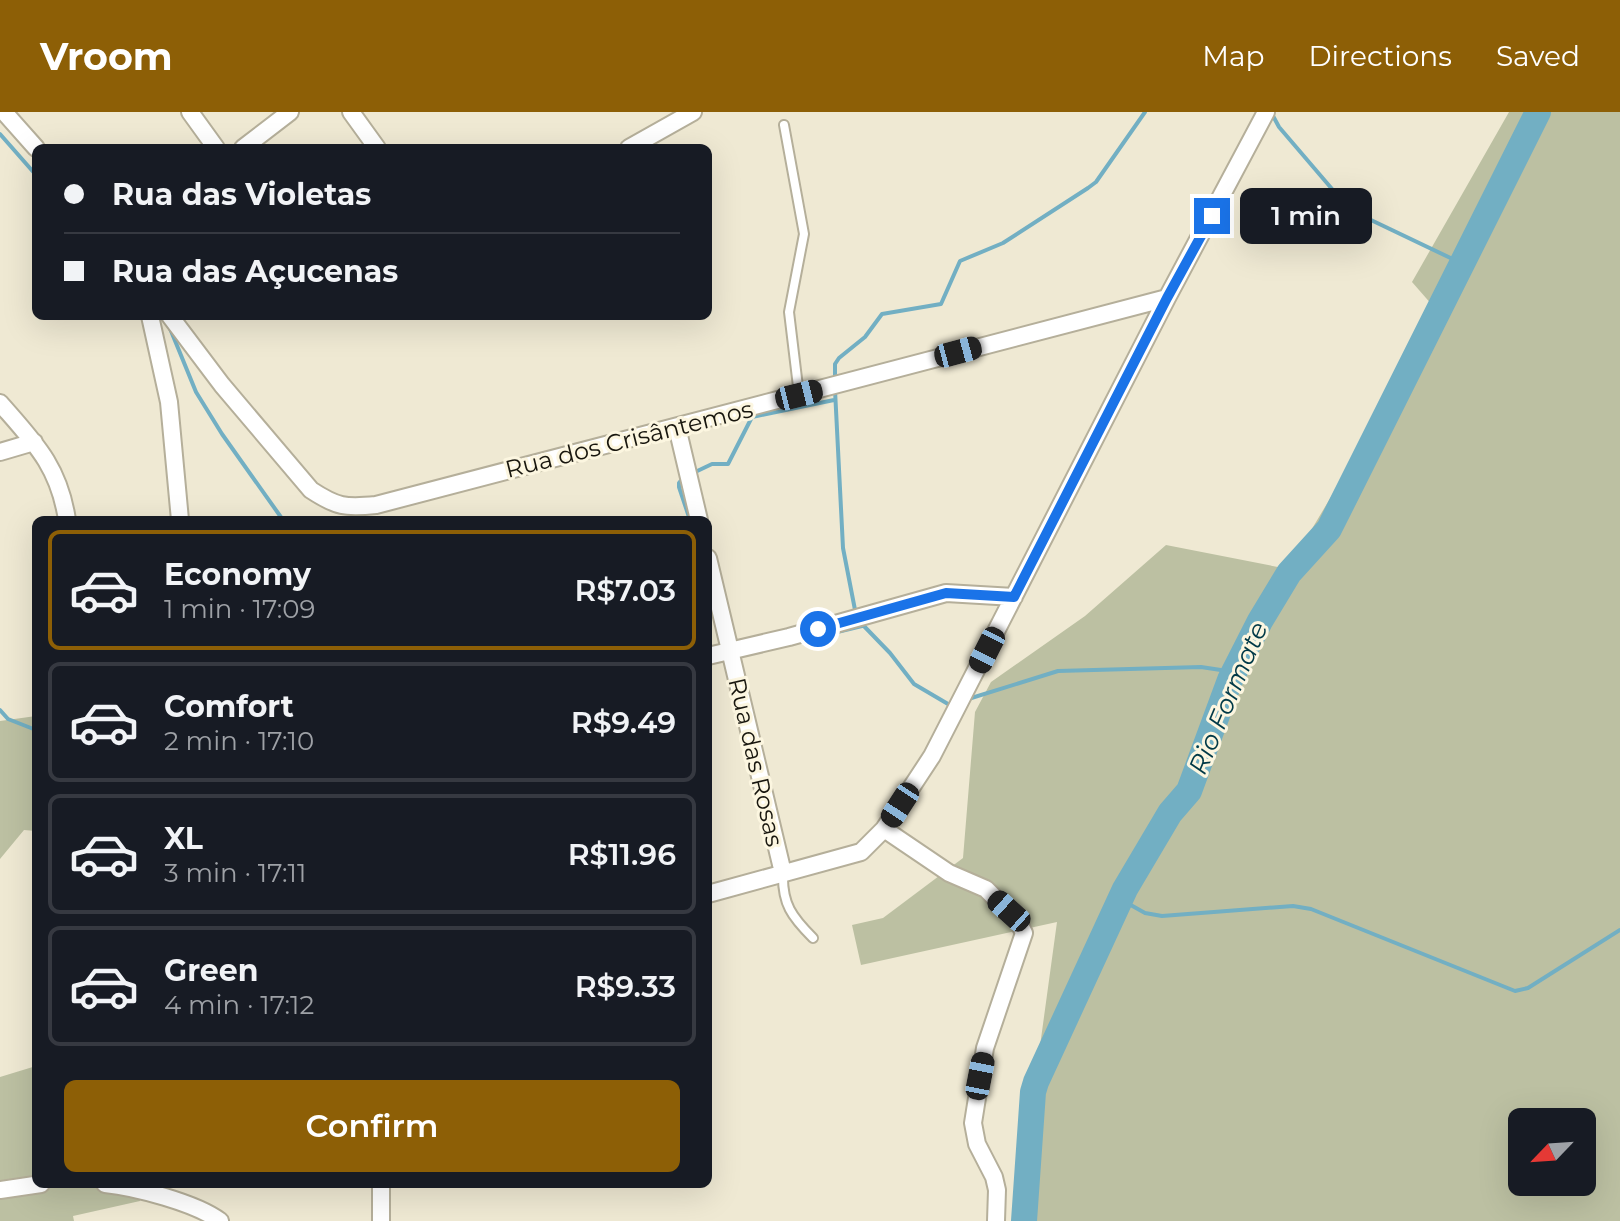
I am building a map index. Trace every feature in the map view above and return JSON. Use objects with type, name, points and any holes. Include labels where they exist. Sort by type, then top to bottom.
[{"type":"street","points":[[4,112],[32,144]]},
{"type":"street","points":[[190,112],[213,144]]},
{"type":"street","points":[[248,144],[290,112]]},
{"type":"street","points":[[351,112],[374,144]]},
{"type":"street","points":[[636,144],[693,112]]},
{"type":"street","points":[[712,893],[861,852],[884,829],[932,756],[1266,112]]},
{"type":"street","name":"Rua dos Crisântemos","points":[[173,320],[222,385],[311,490],[345,508],[376,505],[1167,298]]},
{"type":"street","points":[[151,320],[169,402],[180,516]]},
{"type":"street","points":[[0,403],[34,442],[61,486],[66,516]]},
{"type":"street","points":[[677,427],[698,516]]},
{"type":"street","points":[[0,452],[34,442]]},
{"type":"street","name":"Rua das Rosas","points":[[712,576],[783,873]]},
{"type":"street","points":[[712,655],[789,637],[946,593],[1014,597]]},
{"type":"street","points":[[884,829],[949,873],[986,889],[1018,921],[1024,933],[985,1048],[973,1123],[977,1144],[994,1177],[997,1190],[996,1221]]},
{"type":"street","points":[[0,1190],[32,1185]]},
{"type":"street","points":[[131,1188],[194,1206],[220,1221]]},
{"type":"street","points":[[381,1188],[381,1221]]},
{"type":"lane","points":[[784,125],[804,234],[789,312],[799,395]]},
{"type":"lane","points":[[783,873],[783,890],[793,918],[813,938]]},
{"type":"green space","points":[[1509,112],[1620,112],[1620,1221],[1016,1221],[1057,922],[861,965],[852,925],[883,918],[963,858],[975,712],[991,682],[1085,616],[1166,545],[1288,569],[1440,314],[1412,282]]},
{"type":"green space","points":[[32,717],[32,831],[24,830],[0,859],[0,721]]},
{"type":"green space","points":[[32,1067],[32,1188],[137,1188],[140,1201],[73,1216],[74,1221],[0,1221],[0,1077]]},
{"type":"waterway","points":[[835,381],[835,364],[839,358],[865,337],[882,314],[941,304],[960,261],[1003,243],[1096,182],[1145,112]]},
{"type":"waterway","name":"Rio Formate","points":[[1024,1221],[1036,1082],[1125,889],[1170,813],[1189,791],[1230,680],[1260,621],[1289,573],[1329,529],[1538,112]]},
{"type":"waterway","points":[[1272,114],[1279,127],[1350,210],[1461,263]]},
{"type":"waterway","points":[[0,134],[32,170]]},
{"type":"waterway","points":[[169,326],[196,392],[280,516]]},
{"type":"waterway","points":[[835,390],[843,548],[856,615]]},
{"type":"waterway","points":[[691,474],[712,464],[728,464],[752,417],[834,400]]},
{"type":"waterway","points":[[683,478],[679,487],[689,516]]},
{"type":"waterway","points":[[860,622],[914,684],[953,704]]},
{"type":"waterway","points":[[833,633],[862,626]]},
{"type":"waterway","points":[[965,700],[1058,671],[1201,667],[1234,672]]},
{"type":"waterway","points":[[0,710],[8,719],[32,728]]},
{"type":"waterway","points":[[1120,899],[1145,913],[1162,916],[1293,906],[1311,909],[1515,991],[1528,988],[1620,930]]},
{"type":"route","points":[[818,629],[946,593],[1014,597],[1212,216]]}]
